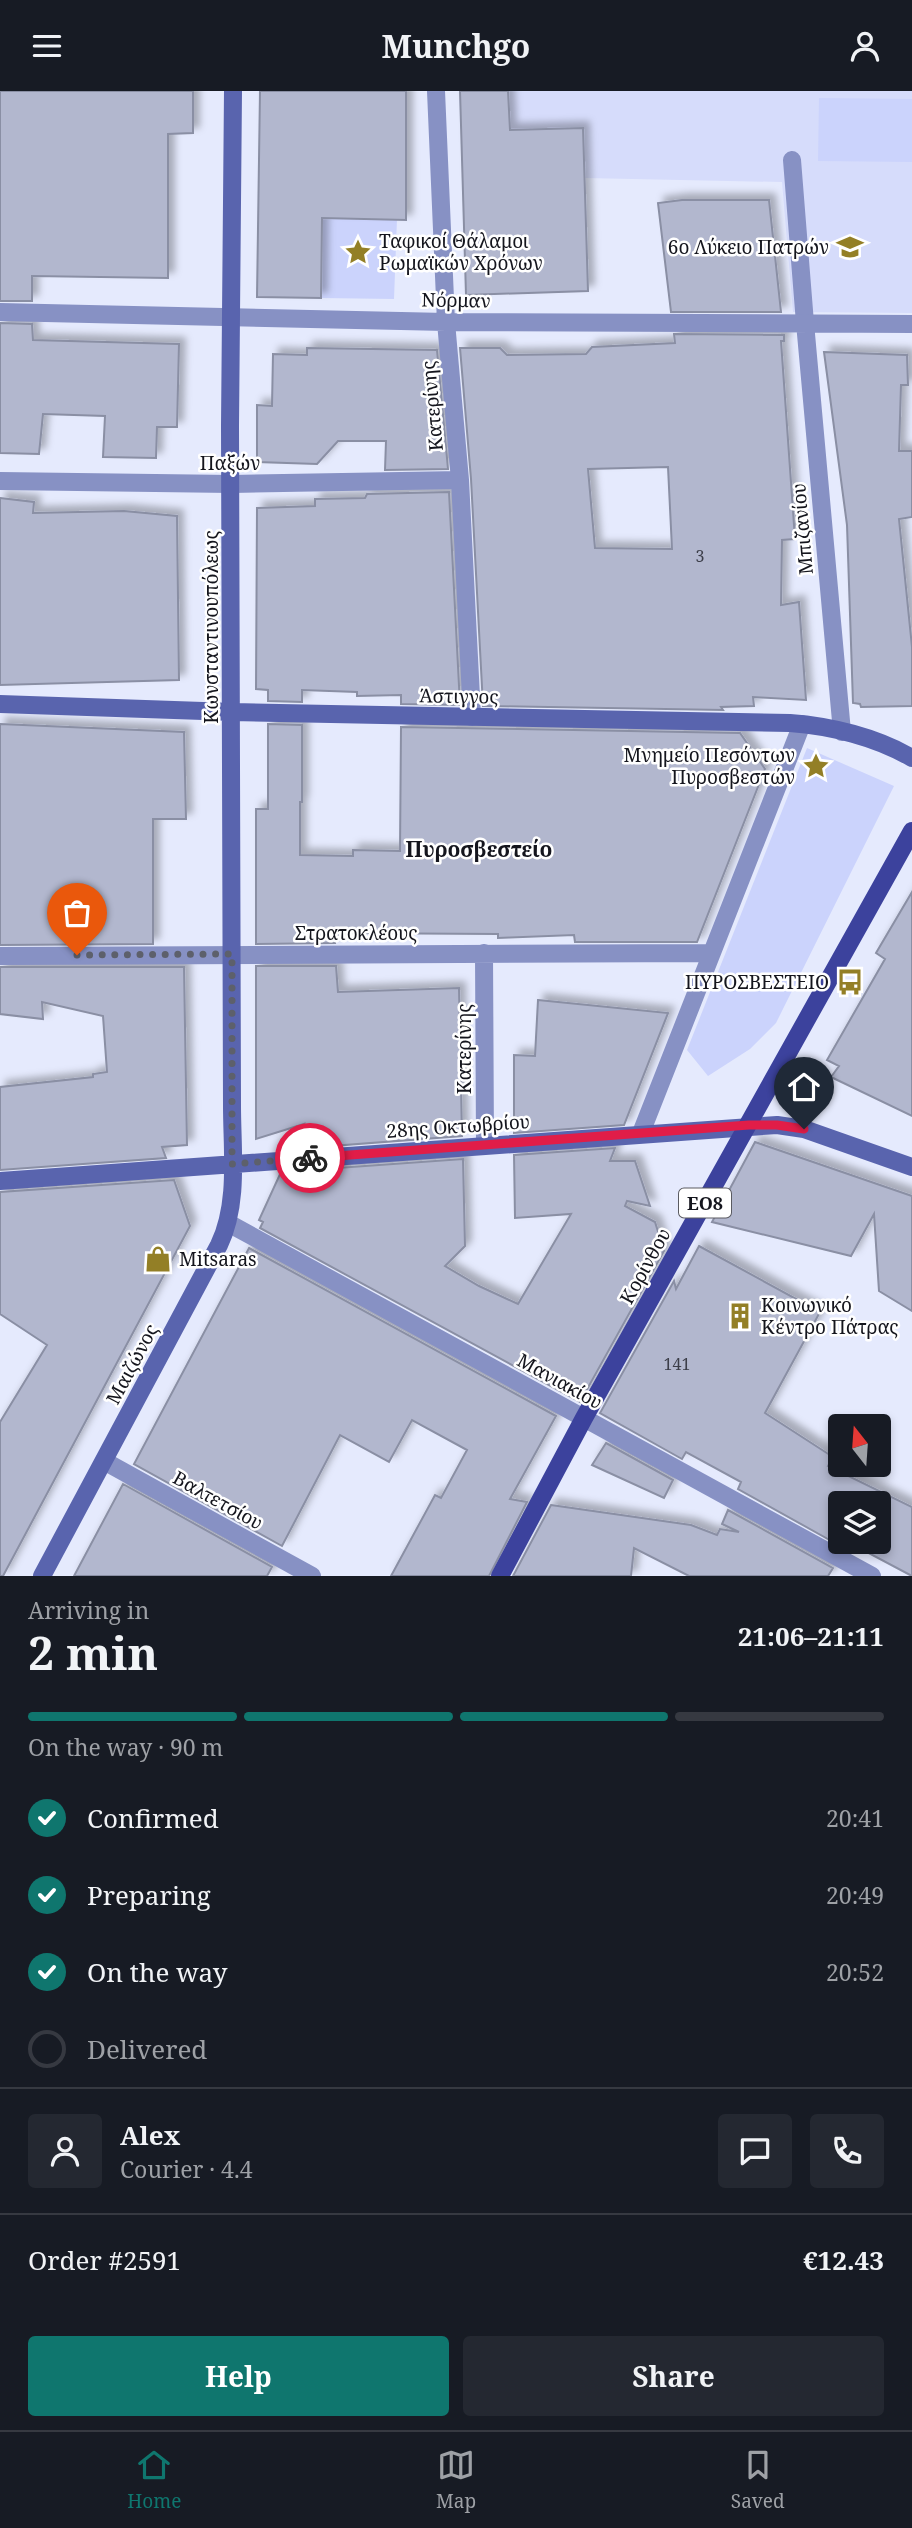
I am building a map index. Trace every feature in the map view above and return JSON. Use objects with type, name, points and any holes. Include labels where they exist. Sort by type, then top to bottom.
[{"type":"main road","name":"Κωνσταντινουπόλεως","points":[[232,1164],[233,91]]},
{"type":"main road","name":"Άστιγγος","points":[[0,704],[232,712],[802,724],[876,741],[912,758]]},
{"type":"main road","name":"Κορίνθου","points":[[500,1576],[584,1418],[912,831]]},
{"type":"main road","name":"28ης Οκτωβρίου","points":[[0,1181],[749,1125],[804,1129],[912,1167]]},
{"type":"main road","name":"Μαιζώνος","points":[[42,1576],[219,1245],[228,1223],[232,1164]]},
{"type":"street","name":"Κατερίνης","points":[[436,91],[446,322],[460,480],[472,717]]},
{"type":"street","name":"Μπιζανίου","points":[[792,160],[842,732]]},
{"type":"street","name":"Νόρμαν","points":[[0,312],[446,322],[912,324]]},
{"type":"street","name":"Παξών","points":[[0,481],[232,484],[460,480]]},
{"type":"street","points":[[640,1133],[802,724]]},
{"type":"street","name":"Στρατοκλέους","points":[[0,955],[712,953]]},
{"type":"street","name":"Κατερίνης","points":[[484,954],[485,1145]]},
{"type":"street","name":"Μανιακίου","points":[[228,1223],[872,1576]]},
{"type":"street","name":"Βαλτετσίου","points":[[104,1461],[313,1576]]},
{"type":"shaded area","name":"6ο Λύκειο Πατρών","points":[[459,91],[912,91],[912,313],[793,312],[782,182],[585,178],[583,128],[461,132]]},
{"type":"shaded area","points":[[819,98],[912,99],[912,162],[818,161]]},
{"type":"shaded area","points":[[322,218],[397,219],[394,299],[321,298]]},
{"type":"shaded area","points":[[807,748],[894,786],[776,1023],[750,1049],[708,1076],[687,1050]]},
{"type":"building","points":[[0,91],[193,91],[193,133],[168,134],[168,278],[32,276],[32,301],[0,301]]},
{"type":"building","points":[[260,91],[406,91],[406,220],[322,218],[321,298],[257,297]]},
{"type":"building","points":[[460,91],[508,91],[510,130],[583,128],[588,291],[466,295]]},
{"type":"building","points":[[682,200],[769,200],[781,312],[671,312],[658,203]]},
{"type":"building","points":[[0,323],[32,324],[33,340],[179,344],[177,427],[157,427],[156,458],[103,457],[105,416],[43,414],[39,454],[0,453]]},
{"type":"building","points":[[674,334],[784,335],[784,341],[781,341],[795,539],[782,540],[781,605],[799,602],[806,700],[753,697],[754,706],[721,707],[723,710],[483,706],[471,479],[460,348],[500,348],[507,355],[586,354],[592,347],[675,343]],"holes":[[[668,467],[672,549],[595,548],[588,469]]]},
{"type":"building","points":[[307,348],[437,350],[448,469],[385,470],[386,441],[338,441],[317,464],[257,462],[257,405],[272,406],[273,354],[307,355]]},
{"type":"building","points":[[824,352],[907,355],[908,385],[901,385],[899,451],[912,451],[912,517],[899,519],[912,647],[912,706],[861,707],[860,704],[853,703],[847,525]]},
{"type":"building","points":[[449,492],[460,705],[401,704],[401,695],[357,696],[357,692],[302,690],[302,702],[268,701],[268,690],[256,689],[257,508],[315,506],[315,499],[365,498],[367,494]]},
{"type":"building","points":[[0,498],[34,502],[33,513],[124,511],[177,516],[179,680],[0,685]]},
{"type":"building","points":[[0,724],[184,732],[186,819],[153,819],[153,944],[0,945]]},
{"type":"building","points":[[268,724],[302,725],[300,855],[353,856],[353,850],[400,851],[401,727],[740,733],[765,769],[697,942],[575,942],[574,935],[498,938],[498,934],[334,933],[335,943],[256,944],[256,809],[268,809]]},
{"type":"building","points":[[912,892],[912,1116],[831,1077],[839,1066],[827,1060],[885,959],[876,953]]},
{"type":"building","points":[[256,966],[336,966],[338,992],[459,988],[462,1136],[292,1149],[304,1124],[256,1139]]},
{"type":"building","points":[[0,967],[184,967],[187,1145],[162,1147],[166,1158],[0,1170],[0,1087],[93,1077],[93,1074],[107,1072],[103,1016],[42,1002],[43,1019],[0,1014]]},
{"type":"building","points":[[538,1000],[668,1013],[624,1125],[514,1133],[514,1055],[535,1056]]},
{"type":"building","points":[[755,1142],[912,1196],[912,1311],[879,1291],[874,1214],[851,1256],[712,1222]]},
{"type":"building","points":[[615,1148],[610,1161],[635,1161],[650,1206],[627,1201],[625,1206],[655,1222],[664,1251],[580,1402],[260,1228],[263,1222],[259,1220],[281,1172],[463,1159],[465,1246],[445,1266],[518,1304],[571,1214],[515,1218],[514,1155]]},
{"type":"building","points":[[174,1180],[190,1226],[3,1576],[0,1576],[0,1422],[47,1345],[0,1314],[0,1192]]},
{"type":"building","points":[[699,1246],[820,1312],[765,1413],[828,1454],[828,1477],[851,1477],[879,1491],[828,1491],[828,1539],[738,1489],[741,1482],[686,1452],[682,1459],[600,1413],[674,1281],[676,1289]]},
{"type":"building","points":[[249,1248],[556,1416],[510,1499],[527,1502],[489,1576],[391,1576],[435,1495],[441,1498],[467,1450],[412,1420],[389,1462],[340,1435],[282,1546],[134,1464]]},
{"type":"building","points":[[606,1443],[673,1480],[664,1498],[592,1465]]},
{"type":"building","points":[[123,1484],[272,1567],[267,1576],[74,1576]]},
{"type":"building","points":[[891,1497],[912,1507],[912,1576],[871,1554],[891,1554]]},
{"type":"building","points":[[551,1505],[691,1525],[717,1535],[720,1529],[739,1532],[722,1524],[728,1510],[833,1568],[828,1576],[689,1576],[634,1548],[631,1576],[513,1576]]},
{"type":"way so far","points":[[77,955],[232,954],[232,1164],[310,1158]]},
{"type":"place","name":"6ο Λύκειο Πατρών","points":[[850,247]]},
{"type":"place","name":"Ταφικοί Θάλαμοι Ρωμαϊκών Χρόνων","points":[[358,252]]},
{"type":"place","name":"Μνημείο Πεσόντων Πυροσβεστών","points":[[816,766]]},
{"type":"place","name":"ΠΥΡΟΣΒΕΣΤΕΙΟ","points":[[850,982]]},
{"type":"place","name":"Mitsaras","points":[[158,1259]]},
{"type":"place","name":"Κοινωνικό Κέντρο Πάτρας","points":[[740,1316]]},
{"type":"district","name":"Πυροσβεστείο","points":[[479,849]]},
{"type":"route","points":[[310,1158],[749,1125],[804,1129]]}]
